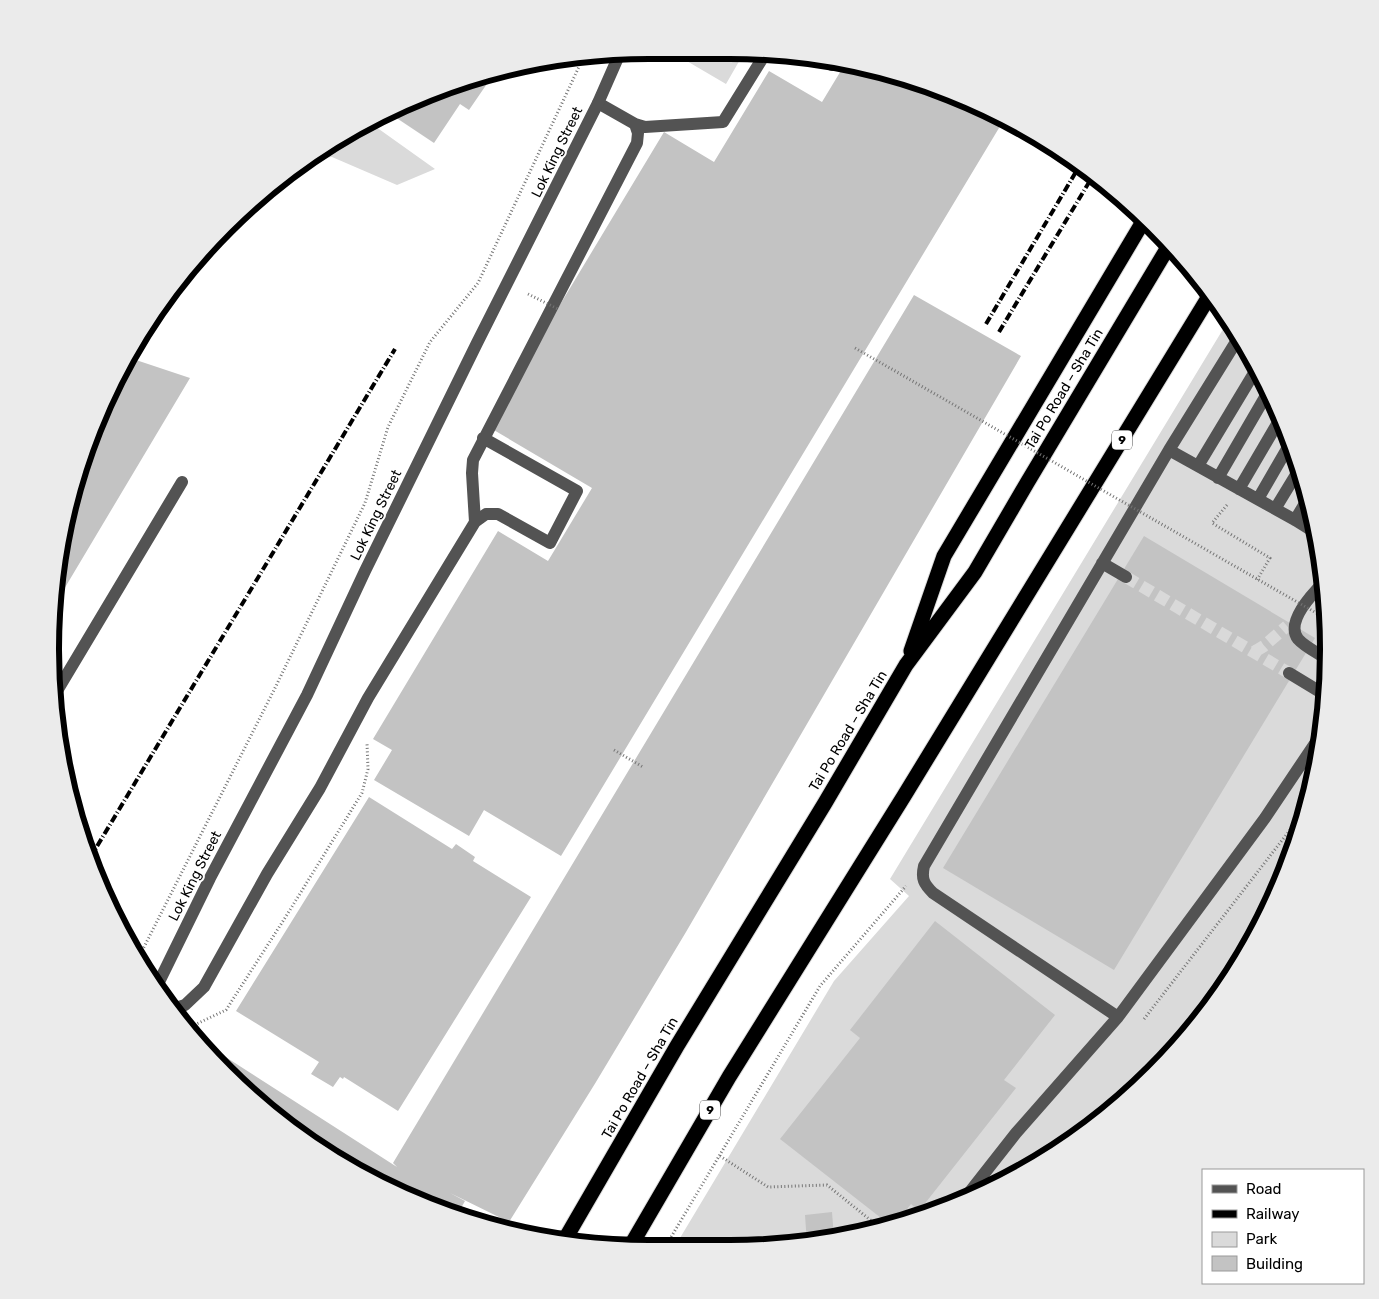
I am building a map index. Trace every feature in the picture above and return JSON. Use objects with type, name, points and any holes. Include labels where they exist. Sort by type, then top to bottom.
[{"type":"highway","points":[[906,666],[944,556],[1141,226]]},
{"type":"highway","name":"Tai Po Road – Sha Tin","points":[[568,1234],[677,1046],[906,666],[975,572],[1026,483],[1166,251]]},
{"type":"highway","name":"9","points":[[634,1240],[730,1077],[1206,301]]},
{"type":"street","name":"Lok King Street","points":[[160,980],[210,878],[307,695],[442,414],[598,103],[617,60]]},
{"type":"street","points":[[598,103],[635,124],[657,128],[723,122],[762,60]]},
{"type":"street","points":[[476,522],[472,473],[473,460],[637,143],[638,133],[635,124]]},
{"type":"street","points":[[637,143],[657,128]]},
{"type":"street","points":[[1118,1017],[933,893],[924,884],[922,877],[924,866],[1169,450],[1235,343]]},
{"type":"street","points":[[1198,466],[1252,376]]},
{"type":"street","points":[[1218,478],[1264,399]]},
{"type":"street","points":[[1240,489],[1276,426]]},
{"type":"street","points":[[179,1007],[185,1005],[204,987],[267,874],[320,788],[368,698],[476,522],[486,514],[498,514],[550,543],[578,491],[483,438]]},
{"type":"street","points":[[1169,450],[1307,528]]},
{"type":"street","points":[[1258,499],[1285,450]]},
{"type":"street","points":[[1275,509],[1294,478]]},
{"type":"street","points":[[60,686],[182,482]]},
{"type":"street","points":[[1295,520],[1303,507]]},
{"type":"street","points":[[1102,563],[1126,577]]},
{"type":"street","points":[[1287,626],[1317,589]]},
{"type":"street","points":[[1297,615],[1294,630],[1298,638],[1320,654]]},
{"type":"street","points":[[1289,673],[1319,691]]},
{"type":"street","points":[[974,1187],[1016,1133],[1118,1017],[1265,818],[1312,749]]},
{"type":"path","points":[[142,952],[275,688],[365,503],[388,427],[430,342],[478,283],[581,63]]},
{"type":"path","points":[[528,294],[558,309]]},
{"type":"path","points":[[855,348],[1319,615]]},
{"type":"path","points":[[1212,523],[1270,558],[1257,580]]},
{"type":"path","points":[[194,1025],[226,1010],[362,794],[368,770],[367,738]]},
{"type":"path","points":[[614,750],[643,767]]},
{"type":"path","points":[[669,1240],[820,986],[904,888],[910,882],[922,877]]},
{"type":"path","points":[[720,1156],[768,1187],[827,1185],[873,1222]]},
{"type":"green space","points":[[683,59],[740,59],[726,84]]},
{"type":"green space","points":[[375,127],[435,169],[397,185],[332,157],[321,158]]},
{"type":"green space","points":[[1225,327],[1259,388],[1289,460],[1309,534],[1319,611],[1319,688],[1309,765],[1289,839],[1275,876],[1241,945],[1221,978],[1174,1039],[1119,1094],[1058,1141],[991,1179],[919,1209],[845,1229],[768,1239],[679,1240],[834,981],[909,896],[890,879]]},
{"type":"building","points":[[842,69],[919,90],[956,104],[1001,125],[561,856],[484,810],[469,836],[374,780],[392,750],[373,739],[498,531],[548,561],[592,488],[487,426],[664,132],[714,162],[769,71],[822,102]]},
{"type":"building","points":[[489,82],[469,110],[460,104],[434,143],[395,117],[460,90]]},
{"type":"building","points":[[278,191],[278,191],[257,212],[255,210]]},
{"type":"building","points":[[914,295],[1021,356],[686,932],[509,1222],[450,1193],[465,1201],[460,1209],[423,1195],[354,1161],[321,1141],[290,1118],[260,1094],[217,1052],[397,1167],[393,1163]]},
{"type":"building","points":[[135,360],[190,378],[62,593],[70,534],[90,460],[104,423]]},
{"type":"building","points":[[1144,536],[1315,638],[1114,970],[943,868]]},
{"type":"building","points":[[369,797],[452,849],[456,844],[475,857],[473,861],[531,897],[398,1111],[344,1077],[343,1079],[340,1077],[333,1087],[311,1074],[319,1062],[236,1011]]},
{"type":"building","points":[[935,921],[1055,1015],[1004,1080],[1016,1088],[921,1208],[917,1210],[911,1204],[903,1214],[883,1220],[780,1139],[860,1038],[850,1030]]},
{"type":"building","points":[[832,1212],[833,1231],[806,1235],[805,1215]]},
{"type":"tunnel","points":[[1126,577],[1289,673]]},
{"type":"tunnel","points":[[1254,652],[1287,626]]},
{"type":"railway","points":[[986,324],[1076,171]]},
{"type":"railway","points":[[999,332],[1090,181]]},
{"type":"railway","points":[[94,851],[395,349]]}]
